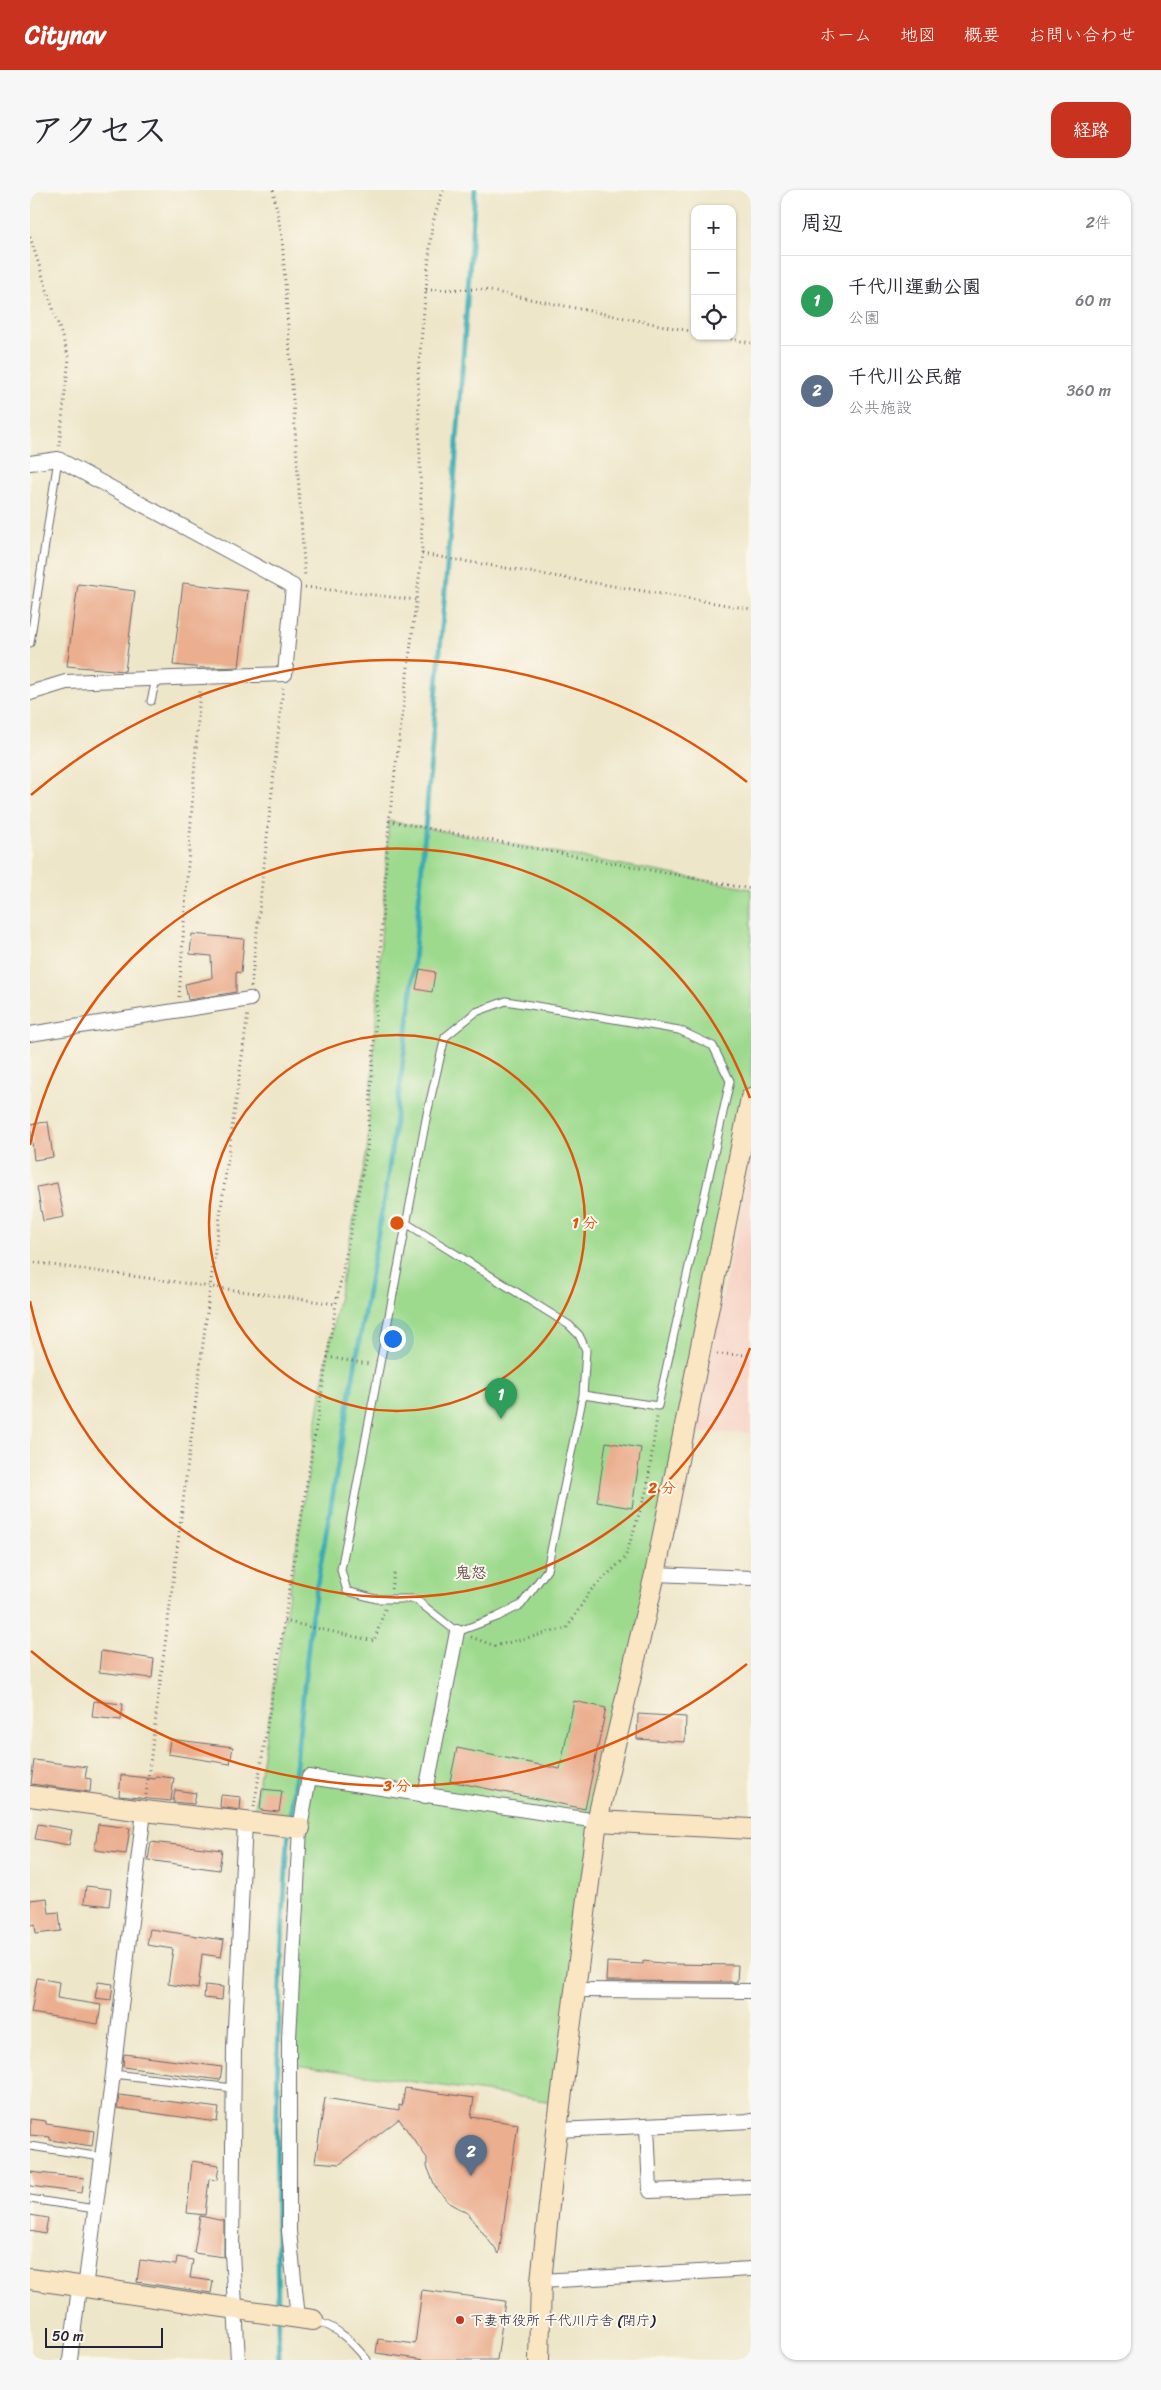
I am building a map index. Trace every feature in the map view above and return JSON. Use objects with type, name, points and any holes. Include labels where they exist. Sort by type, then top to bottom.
[{"type":"street","points":[[30,463],[58,459],[300,586],[284,674],[66,682],[30,693]]},
{"type":"street","points":[[30,1034],[250,999]]},
{"type":"street","points":[[539,2360],[541,2281],[557,2130],[597,1821],[655,1574],[751,1098]]},
{"type":"street","points":[[655,1574],[751,1578]]},
{"type":"street","points":[[425,1796],[457,1632]]},
{"type":"street","points":[[30,2279],[305,2319],[289,2230],[289,2038],[300,1828],[309,1777],[597,1821],[751,1829]]},
{"type":"street","points":[[30,1796],[300,1828]]},
{"type":"street","points":[[70,2360],[95,2209],[144,1811]]},
{"type":"street","points":[[238,2360],[234,2308],[233,2088],[248,1823]]},
{"type":"street","points":[[575,1990],[751,1991]]},
{"type":"street","points":[[557,2130],[751,2121]]},
{"type":"street","points":[[647,2126],[650,2191],[751,2187]]},
{"type":"street","points":[[541,2281],[751,2270]]},
{"type":"lane","points":[[30,643],[58,459]]},
{"type":"lane","points":[[151,701],[156,679]]},
{"type":"lane","points":[[406,1224],[569,1326],[579,1336],[586,1350],[583,1395],[547,1570],[521,1605],[497,1617],[457,1632],[415,1599],[376,1599],[347,1591],[341,1570],[406,1224],[445,1036],[476,1012],[506,1002],[679,1030],[713,1046],[730,1081],[658,1406],[583,1395]]},
{"type":"lane","points":[[113,2074],[233,2088]]},
{"type":"lane","points":[[30,2146],[102,2157]]},
{"type":"lane","points":[[30,2199],[95,2209]]},
{"type":"lane","points":[[305,2319],[331,2325],[356,2347],[367,2360]]},
{"type":"path","points":[[273,190],[282,238],[300,586],[416,600]]},
{"type":"path","points":[[248,1823],[284,1621],[336,1304],[367,1150],[389,822],[422,554],[418,374],[432,224],[443,190]]},
{"type":"path","points":[[30,237],[68,358],[58,459]]},
{"type":"path","points":[[426,290],[480,289],[691,331]]},
{"type":"path","points":[[736,340],[751,343]]},
{"type":"path","points":[[422,554],[751,609]]},
{"type":"path","points":[[144,1811],[210,1288],[250,999],[284,674]]},
{"type":"path","points":[[178,1010],[200,678]]},
{"type":"path","points":[[389,822],[751,889]]},
{"type":"path","points":[[30,1262],[336,1304]]},
{"type":"path","points":[[707,1354],[751,1355]]},
{"type":"path","points":[[327,1357],[379,1366]]},
{"type":"path","points":[[457,1632],[495,1646],[567,1628],[591,1590],[624,1558],[647,1489],[658,1406]]},
{"type":"path","points":[[284,1621],[374,1641],[388,1599],[395,1570]]},
{"type":"shaded area","points":[[751,1156],[751,1433],[695,1433],[750,1161]]},
{"type":"green space","points":[[389,821],[751,889],[751,1098],[597,1821],[561,2103],[289,2064],[300,1828],[252,1823],[327,1357],[367,1150]]},
{"type":"building","points":[[183,583],[248,591],[239,667],[204,668],[173,665]]},
{"type":"building","points":[[78,584],[135,591],[125,671],[67,666]]},
{"type":"building","points":[[192,934],[244,939],[241,973],[236,972],[236,992],[188,1000],[185,984],[212,978],[211,956],[190,954]]},
{"type":"building","points":[[420,969],[435,972],[432,992],[416,989]]},
{"type":"building","points":[[48,1122],[53,1157],[34,1160],[30,1124]]},
{"type":"building","points":[[57,1183],[64,1217],[43,1221],[37,1187]]},
{"type":"building","points":[[606,1442],[641,1448],[632,1508],[597,1502]]},
{"type":"building","points":[[101,1651],[154,1659],[152,1678],[99,1672]]},
{"type":"building","points":[[94,1701],[123,1704],[121,1720],[92,1717]]},
{"type":"building","points":[[574,1701],[606,1708],[585,1809],[450,1781],[457,1748],[560,1769]]},
{"type":"building","points":[[638,1714],[686,1717],[685,1742],[637,1739]]},
{"type":"building","points":[[170,1739],[233,1747],[230,1764],[168,1754]]},
{"type":"building","points":[[34,1760],[87,1767],[85,1778],[91,1779],[90,1792],[31,1784]]},
{"type":"building","points":[[121,1775],[155,1779],[156,1776],[174,1778],[171,1801],[119,1796]]},
{"type":"building","points":[[262,1789],[282,1791],[279,1812],[260,1810]]},
{"type":"building","points":[[175,1790],[196,1793],[194,1804],[173,1802]]},
{"type":"building","points":[[221,1795],[241,1797],[240,1810],[220,1807]]},
{"type":"building","points":[[38,1824],[72,1830],[69,1845],[35,1839]]},
{"type":"building","points":[[98,1824],[130,1828],[126,1854],[95,1850]]},
{"type":"building","points":[[151,1842],[222,1850],[219,1870],[148,1860]]},
{"type":"building","points":[[86,1886],[111,1889],[109,1906],[84,1903]]},
{"type":"building","points":[[47,1898],[49,1913],[59,1912],[61,1931],[36,1934],[35,1924],[30,1925],[30,1900]]},
{"type":"building","points":[[150,1929],[224,1940],[221,1957],[202,1954],[198,1989],[168,1984],[173,1949],[147,1945]]},
{"type":"building","points":[[643,1961],[670,1964],[738,1965],[737,1982],[606,1981],[607,1962],[643,1964]]},
{"type":"building","points":[[37,1978],[59,1982],[57,1998],[101,2005],[98,2024],[31,2013]]},
{"type":"building","points":[[98,1982],[113,1984],[111,2000],[95,1998]]},
{"type":"building","points":[[205,1985],[223,1987],[222,2000],[204,1998]]},
{"type":"building","points":[[124,2054],[222,2067],[220,2080],[123,2067]]},
{"type":"building","points":[[405,2088],[474,2098],[471,2117],[518,2124],[499,2254],[468,2213],[448,2202],[435,2186],[427,2166],[427,2158],[399,2119],[340,2164],[315,2162],[325,2098],[399,2110],[399,2105],[402,2106]]},
{"type":"building","points":[[119,2095],[219,2108],[217,2122],[117,2108]]},
{"type":"building","points":[[30,2119],[46,2121],[46,2124],[94,2131],[92,2146],[50,2140],[50,2137],[30,2135]]},
{"type":"building","points":[[192,2161],[219,2165],[217,2180],[209,2179],[205,2215],[187,2213]]},
{"type":"building","points":[[30,2172],[84,2178],[82,2193],[30,2186]]},
{"type":"building","points":[[30,2215],[48,2218],[45,2234],[30,2231]]},
{"type":"building","points":[[200,2216],[224,2221],[224,2257],[194,2253]]},
{"type":"building","points":[[177,2257],[193,2260],[190,2278],[213,2281],[211,2293],[137,2282],[140,2260],[176,2265]]},
{"type":"building","name":"下妻市役所 千代川庁舎 (閉庁)","points":[[422,2290],[505,2301],[497,2360],[425,2360],[376,2353],[378,2339],[415,2344]]},
{"type":"waterway","points":[[290,1822],[311,1620],[388,1176],[410,1008],[454,484],[475,190]]},
{"type":"waterway","points":[[278,2310],[279,2010],[289,1831]]},
{"type":"waterway","points":[[278,2321],[279,2360]]},
{"type":"place","name":"千代川運動公園","points":[[501,1419]]},
{"type":"place","name":"千代川公民館","points":[[471,2176]]},
{"type":"place","name":"下妻市役所 千代川庁舎 (閉庁)","points":[[460,2320]]},
{"type":"district","name":"鬼怒","points":[[471,1572]]}]
